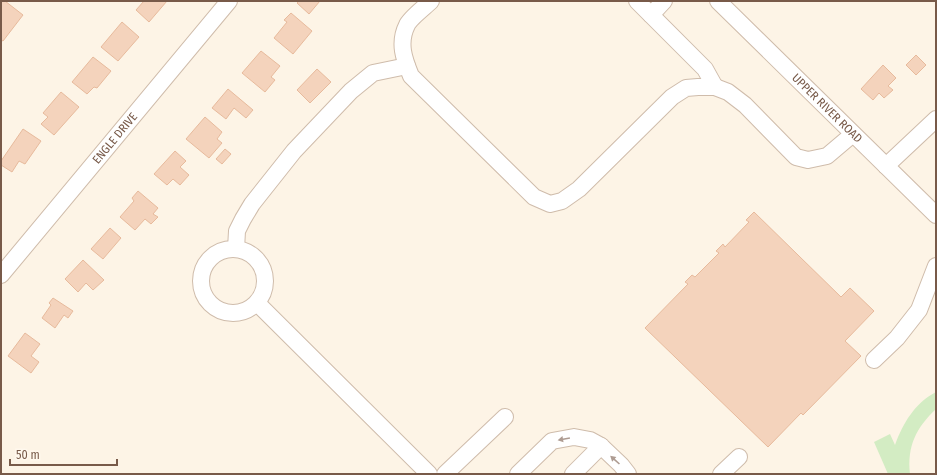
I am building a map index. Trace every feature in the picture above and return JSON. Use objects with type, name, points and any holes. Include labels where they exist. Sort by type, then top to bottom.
[{"type":"street","name":"ENGLE DRIVE","points":[[1,275],[229,1]]},
{"type":"street","points":[[432,1],[407,24],[402,39],[402,57],[411,76],[534,197],[550,204],[562,201],[579,189],[672,97],[686,88],[715,86],[728,92],[745,105],[796,157],[808,160],[828,156],[853,134]]},
{"type":"street","points":[[637,1],[705,69],[715,86]]},
{"type":"street","points":[[651,15],[664,1]]},
{"type":"street","name":"UPPER RIVER ROAD","points":[[718,1],[936,215]]},
{"type":"street","points":[[236,249],[237,231],[243,218],[294,150],[351,91],[373,73],[406,66]]},
{"type":"street","points":[[886,166],[936,118]]},
{"type":"street","points":[[236,249],[246,251],[255,257],[265,274],[263,294],[257,303],[248,310],[238,313],[217,309],[208,302],[203,292],[201,282],[202,271],[207,262],[215,254],[225,250],[236,249]]},
{"type":"street","points":[[874,360],[897,338],[919,310],[936,266]]},
{"type":"street","points":[[257,303],[429,474]]},
{"type":"street","points":[[445,474],[505,417]]},
{"type":"street","points":[[518,474],[552,441],[574,437],[590,440],[601,446],[621,465],[628,474]]},
{"type":"street","points":[[573,474],[601,446]]},
{"type":"street","points":[[721,474],[739,457]]},
{"type":"green space","points":[[936,392],[936,409],[923,423],[914,438],[909,464],[910,474],[888,474],[874,442],[890,434],[895,445],[906,421],[911,414],[922,402]]},
{"type":"building","points":[[1,1],[5,1],[23,15],[3,41],[1,40]]},
{"type":"building","points":[[144,1],[167,1],[149,22],[136,10]]},
{"type":"building","points":[[299,1],[320,1],[309,14],[297,3]]},
{"type":"building","points":[[291,13],[312,31],[293,54],[274,38],[287,22],[284,20]]},
{"type":"building","points":[[122,22],[139,37],[118,61],[101,47]]},
{"type":"building","points":[[261,51],[280,66],[271,77],[275,80],[265,92],[242,73]]},
{"type":"building","points":[[916,55],[926,65],[916,75],[906,65]]},
{"type":"building","points":[[93,57],[111,71],[97,88],[94,87],[87,94],[72,82]]},
{"type":"building","points":[[883,65],[896,78],[888,86],[893,90],[884,98],[879,93],[873,100],[861,89]]},
{"type":"building","points":[[317,69],[331,82],[310,103],[297,90]]},
{"type":"building","points":[[228,89],[253,110],[246,118],[234,108],[226,119],[212,108]]},
{"type":"building","points":[[61,92],[79,107],[54,135],[41,124],[48,117],[43,113]]},
{"type":"building","points":[[205,117],[222,132],[217,139],[222,143],[209,158],[186,139]]},
{"type":"building","points":[[23,129],[41,141],[25,164],[19,161],[12,172],[1,165],[1,161]]},
{"type":"building","points":[[225,149],[231,154],[222,164],[216,159]]},
{"type":"building","points":[[175,151],[186,161],[180,167],[189,175],[180,185],[173,179],[167,185],[154,174]]},
{"type":"building","points":[[138,191],[158,208],[153,214],[158,217],[151,224],[145,219],[135,230],[120,217],[134,201],[132,198]]},
{"type":"building","points":[[754,212],[841,297],[850,288],[874,311],[845,341],[861,356],[803,415],[801,413],[768,447],[645,328],[688,284],[685,282],[692,275],[695,277],[719,253],[716,251],[723,244],[725,247],[749,222],[746,220]]},
{"type":"building","points":[[110,228],[121,238],[103,259],[91,249]]},
{"type":"building","points":[[83,260],[104,280],[93,290],[86,283],[78,292],[65,279]]},
{"type":"building","points":[[53,298],[73,311],[68,318],[64,315],[55,328],[42,318],[51,305],[49,303]]},
{"type":"building","points":[[25,333],[40,344],[31,356],[39,362],[31,373],[8,356]]}]
